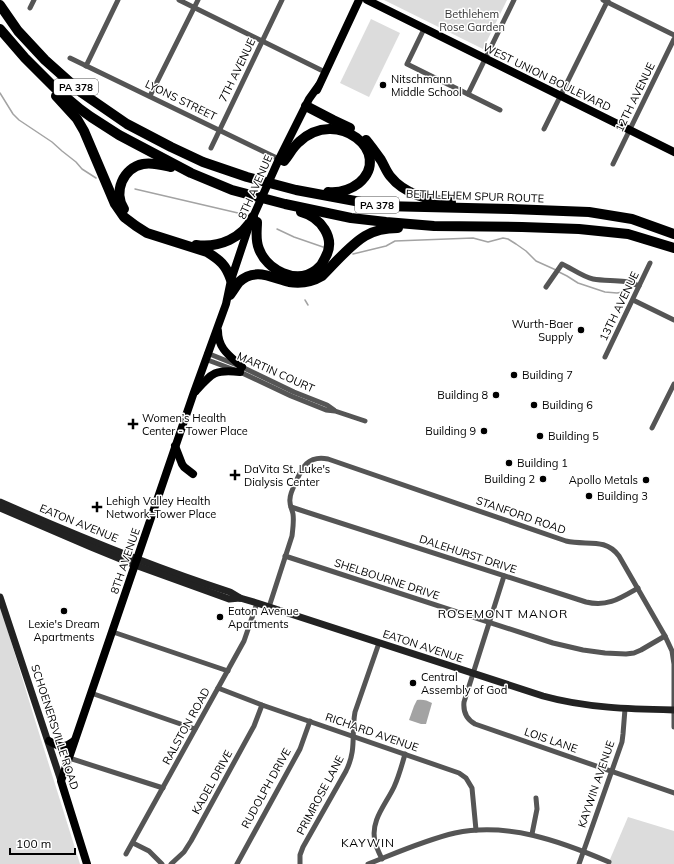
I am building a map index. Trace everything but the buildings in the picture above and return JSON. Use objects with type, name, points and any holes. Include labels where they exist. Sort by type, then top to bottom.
[{"type":"highway","name":"BETHLEHEM SPUR ROUTE","points":[[0,5],[18,31],[45,60],[82,93],[127,124],[171,147],[203,162],[247,177],[296,190],[382,206],[511,209],[596,213],[632,219],[674,234]]},
{"type":"highway","points":[[2,32],[30,69],[80,124],[115,204],[124,217],[147,233],[207,252],[214,256],[225,265],[231,289],[240,281],[251,275],[258,274],[274,276],[289,282],[311,281],[322,276],[353,245],[365,236],[390,228],[434,226]]},
{"type":"highway","name":"PA 378","points":[[2,32],[55,88],[91,117],[119,135],[190,173],[232,190],[251,196],[351,218],[434,226],[579,229],[628,234],[674,248]]},
{"type":"highway","points":[[247,177],[330,192],[343,191],[353,187],[364,178],[370,161],[365,147],[356,137],[347,131],[306,109]]},
{"type":"highway","points":[[306,109],[352,128],[362,135],[377,153],[395,182],[416,195],[439,201],[511,209]]},
{"type":"highway","points":[[282,160],[299,142],[315,132],[330,128],[347,131]]},
{"type":"highway","points":[[190,173],[157,164],[141,164],[128,172],[120,184],[119,191],[122,206],[131,217],[150,228],[171,237],[202,246],[216,245],[235,238],[255,219]]},
{"type":"highway","points":[[251,196],[279,206],[307,213],[317,220],[324,228],[329,239],[327,256],[320,267],[309,275],[292,276],[278,271],[266,261],[258,248],[255,219]]},
{"type":"main road","name":"8TH AVENUE","points":[[61,780],[206,356],[255,219],[276,171],[306,109],[319,86],[359,0]]},
{"type":"main road","name":"WEST UNION BOULEVARD","points":[[367,0],[674,152]]},
{"type":"main road","points":[[218,326],[218,340],[220,345],[241,370]]},
{"type":"main road","points":[[193,395],[209,377],[217,372],[241,370]]},
{"type":"main road","points":[[175,446],[182,464],[193,474]]},
{"type":"main road","points":[[49,741],[58,746],[68,746],[74,741]]},
{"type":"main road","name":"SCHOENERSVILLE ROAD","points":[[61,780],[87,864]]},
{"type":"street","points":[[30,8],[34,0]]},
{"type":"street","points":[[86,66],[118,0]]},
{"type":"street","points":[[179,0],[325,72]]},
{"type":"street","points":[[150,96],[198,0]]},
{"type":"street","name":"7TH AVENUE","points":[[210,148],[282,0]]},
{"type":"street","points":[[468,94],[514,0]]},
{"type":"street","points":[[544,130],[606,1],[674,35]]},
{"type":"street","points":[[424,29],[407,64],[500,110]]},
{"type":"street","name":"12TH AVENUE","points":[[613,164],[674,38]]},
{"type":"street","name":"LYONS STREET","points":[[70,58],[282,160]]},
{"type":"street","name":"13TH AVENUE","points":[[605,357],[650,263]]},
{"type":"street","points":[[546,287],[562,264],[590,279],[627,281],[639,286]]},
{"type":"street","points":[[633,300],[674,320]]},
{"type":"street","name":"MARTIN COURT","points":[[206,356],[327,406],[335,411],[365,420]]},
{"type":"street","points":[[652,428],[674,384]]},
{"type":"street","name":"STANFORD ROAD","points":[[291,507],[290,497],[302,468],[309,462],[319,458],[328,459],[566,542],[603,544],[613,549],[619,556],[638,588],[672,651],[674,727]]},
{"type":"street","name":"EATON AVENUE","points":[[0,502],[136,562]]},
{"type":"street","points":[[269,607],[294,526],[291,507]]},
{"type":"street","name":"DALEHURST DRIVE","points":[[291,507],[593,604],[615,601],[638,588]]},
{"type":"street","name":"EATON AVENUE","points":[[0,508],[91,547],[230,592],[240,598],[556,700],[582,705],[625,709],[674,710]]},
{"type":"street","name":"SHELBOURNE DRIVE","points":[[285,556],[553,643],[583,650],[622,654],[634,653],[665,636]]},
{"type":"street","name":"LOIS LANE","points":[[504,576],[464,702],[463,707],[465,715],[472,722],[674,793]]},
{"type":"street","name":"SCHOENERSVILLE ROAD","points":[[0,597],[61,780]]},
{"type":"street","name":"RALSTON ROAD","points":[[126,854],[244,641],[257,603]]},
{"type":"street","points":[[112,632],[228,670]]},
{"type":"street","name":"PRIMROSE LANE","points":[[300,864],[300,855],[303,847],[348,766],[353,750],[356,712],[379,643]]},
{"type":"street","name":"RICHARD AVENUE","points":[[218,688],[459,773],[466,778],[472,788],[476,830]]},
{"type":"street","points":[[91,693],[195,730]]},
{"type":"street","name":"KADEL DRIVE","points":[[171,864],[180,856],[191,841],[254,726],[262,704]]},
{"type":"street","name":"KAYWIN AVENUE","points":[[579,864],[623,738],[625,709]]},
{"type":"street","name":"RUDOLPH DRIVE","points":[[237,864],[300,749],[310,721]]},
{"type":"street","points":[[382,859],[375,843],[374,826],[377,817],[396,783],[406,754]]},
{"type":"street","points":[[69,758],[163,788]]},
{"type":"street","points":[[532,834],[538,809],[536,798]]},
{"type":"street","points":[[369,864],[446,835],[476,830],[512,831],[532,834],[584,851],[609,862]]},
{"type":"street","points":[[132,843],[149,851],[162,864]]},
{"type":"green space","name":"Bethlehem Rose Garden","points":[[384,0],[507,0],[483,49]]},
{"type":"green space","points":[[371,19],[400,33],[369,97],[340,83]]},
{"type":"green space","points":[[0,605],[34,717],[80,864],[0,864]]},
{"type":"green space","points":[[628,817],[674,831],[674,864],[608,864]]},
{"type":"shaded area","points":[[417,700],[424,700],[432,703],[426,724],[409,720]]},
{"type":"waterway","points":[[0,93],[13,114],[19,120],[52,142],[82,169],[96,178]]},
{"type":"waterway","points":[[135,189],[238,213]]},
{"type":"waterway","points":[[277,229],[294,237],[323,247]]},
{"type":"waterway","points":[[353,254],[386,246],[395,241],[473,238],[488,242],[503,238],[516,244],[536,261],[556,270]]},
{"type":"waterway","points":[[559,272],[578,283],[605,292],[617,293],[628,291]]},
{"type":"waterway","points":[[305,300],[308,305]]},
{"type":"place","name":"Nitschmann Middle School","points":[[383,85]]},
{"type":"place","name":"Wurth-Baer Supply","points":[[581,330]]},
{"type":"place","name":"Building 7","points":[[514,375]]},
{"type":"place","name":"Building 8","points":[[496,395]]},
{"type":"place","name":"Building 6","points":[[534,405]]},
{"type":"place","name":"Women’s Health Center - Tower Place","points":[[133,424]]},
{"type":"place","name":"Building 9","points":[[484,431]]},
{"type":"place","name":"Building 5","points":[[540,436]]},
{"type":"place","name":"Building 1","points":[[509,463]]},
{"type":"place","name":"DaVita St. Luke's Dialysis Center","points":[[235,475]]},
{"type":"place","name":"Building 2","points":[[543,479]]},
{"type":"place","name":"Apollo Metals","points":[[646,480]]},
{"type":"place","name":"Building 3","points":[[589,496]]},
{"type":"place","name":"Lehigh Valley Health Network–Tower Place","points":[[97,507]]},
{"type":"place","name":"Lexie's Dream Apartments","points":[[64,611]]},
{"type":"place","name":"Eaton Avenue Apartments","points":[[220,617]]},
{"type":"place","name":"Central Assembly of God","points":[[413,683]]},
{"type":"district","name":"ROSEMONT MANOR","points":[[503,613]]},
{"type":"district","name":"KAYWIN","points":[[368,842]]}]
